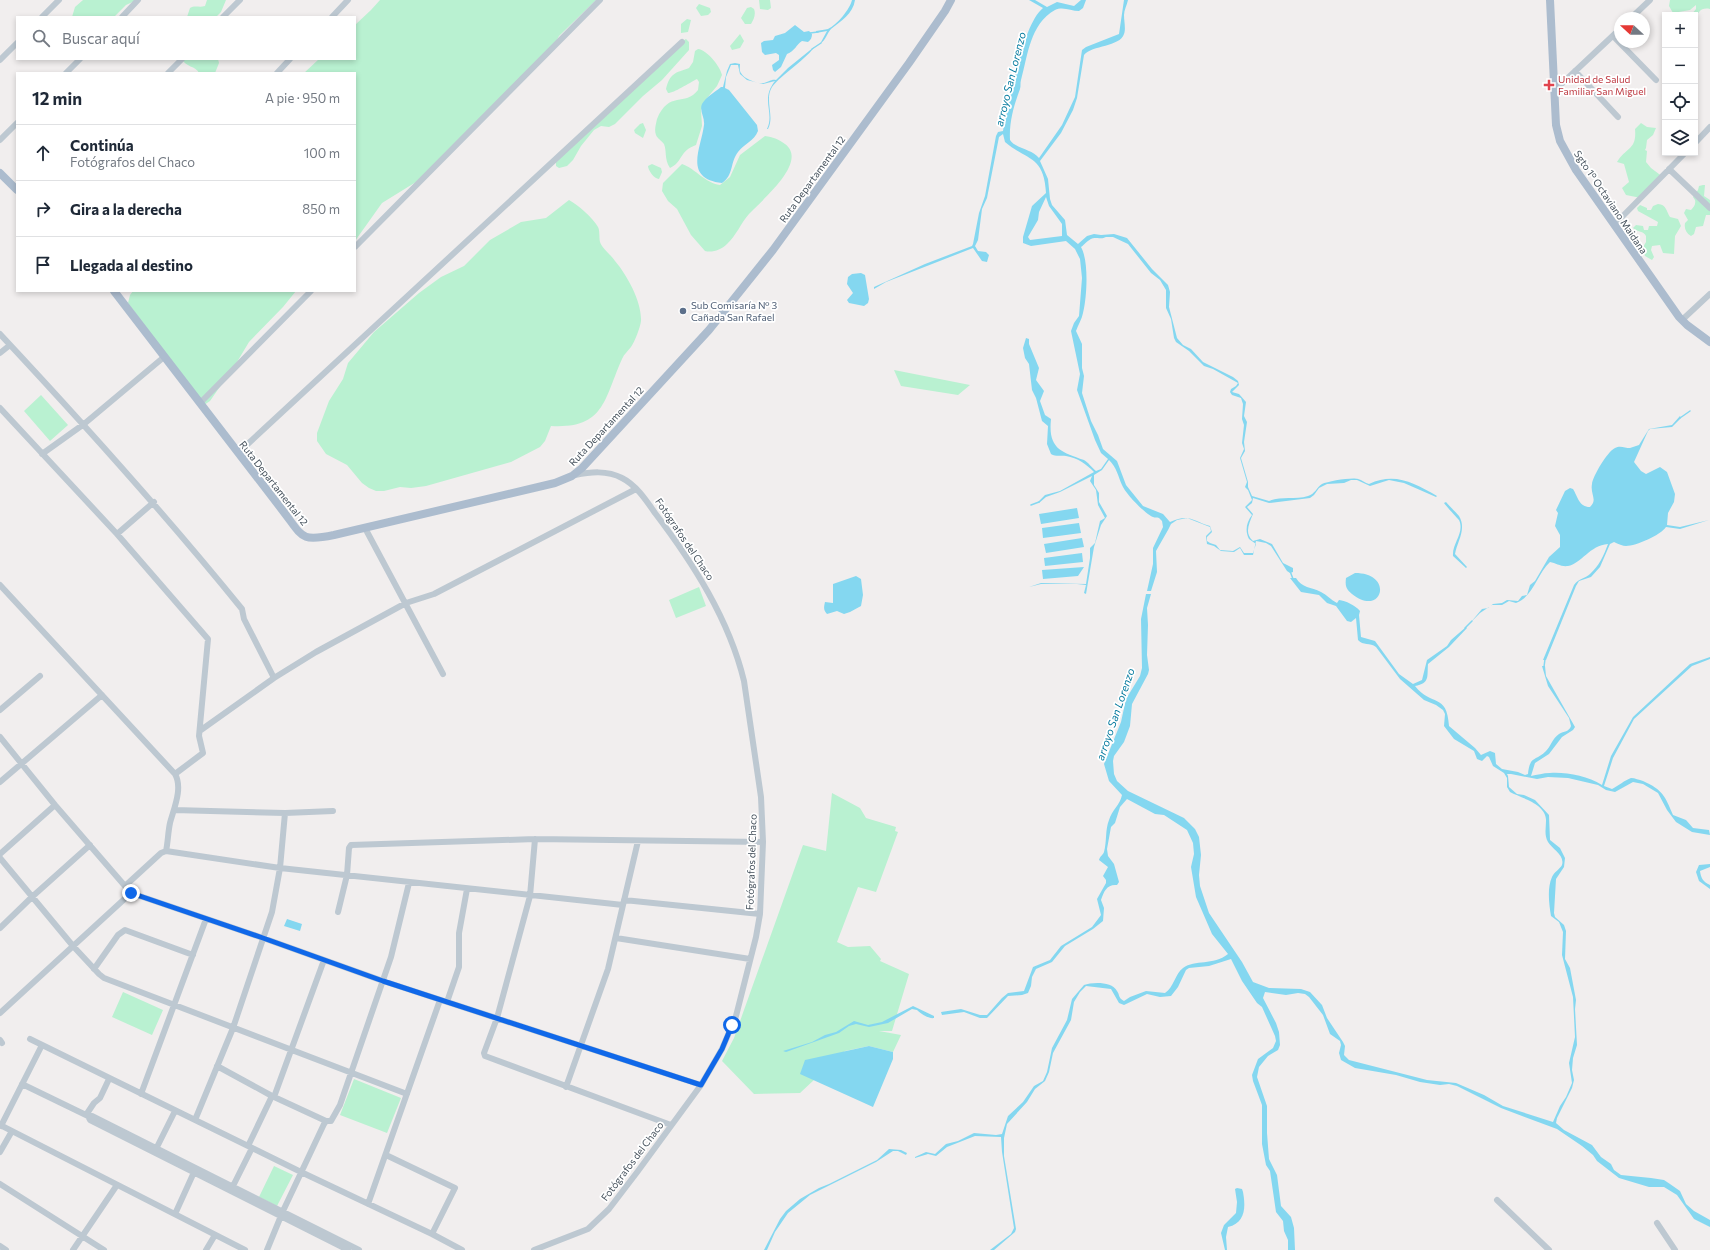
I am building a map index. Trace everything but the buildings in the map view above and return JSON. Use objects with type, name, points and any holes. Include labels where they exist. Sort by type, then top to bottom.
[{"type":"main road","name":"Ruta Departamental 12","points":[[115,292],[301,534],[307,538],[314,539],[365,528],[555,482],[572,476],[582,468],[709,330],[762,263],[909,63],[945,12],[951,0]]},
{"type":"main road","name":"Sgto 1° Octaviano Maidana","points":[[1550,0],[1556,125],[1560,141],[1576,170],[1682,320],[1710,342]]},
{"type":"main road","points":[[0,173],[16,189]]},
{"type":"street","points":[[43,16],[59,0]]},
{"type":"street","points":[[123,16],[138,0]]},
{"type":"street","points":[[224,16],[240,0]]},
{"type":"street","points":[[333,16],[348,0]]},
{"type":"street","points":[[356,246],[600,0]]},
{"type":"street","points":[[1637,12],[1650,0]]},
{"type":"street","points":[[1554,91],[1613,36],[1656,80]]},
{"type":"street","points":[[238,453],[682,42]]},
{"type":"street","points":[[0,60],[16,44]]},
{"type":"street","points":[[67,72],[79,60]]},
{"type":"street","points":[[169,72],[181,60]]},
{"type":"street","points":[[277,72],[289,60]]},
{"type":"street","points":[[1575,71],[1618,117]]},
{"type":"street","points":[[0,140],[16,124]]},
{"type":"street","points":[[1698,140],[1709,130]]},
{"type":"street","points":[[1614,224],[1682,156]]},
{"type":"street","points":[[1669,169],[1710,208]]},
{"type":"street","points":[[200,403],[310,292]]},
{"type":"street","points":[[1682,320],[1710,294]]},
{"type":"street","points":[[0,334],[84,424],[118,465],[154,502],[242,609],[244,619],[274,678]]},
{"type":"street","points":[[0,353],[10,345]]},
{"type":"street","points":[[42,454],[84,424],[164,357]]},
{"type":"street","points":[[0,408],[117,534],[208,640],[199,736],[203,753],[175,774]]},
{"type":"street","name":"Fotógrafos del Chaco","points":[[534,1250],[584,1231],[598,1219],[623,1192],[701,1085],[722,1049],[736,1016],[760,914],[763,842],[761,797],[741,668],[718,610],[709,593],[664,524],[636,489],[627,481],[613,474],[588,472],[572,476]]},
{"type":"street","points":[[200,730],[274,678],[323,648],[406,603],[434,594],[636,489]]},
{"type":"street","points":[[117,534],[154,502]]},
{"type":"street","points":[[365,528],[443,674]]},
{"type":"street","points":[[0,585],[175,774],[178,779],[178,788],[166,851]]},
{"type":"street","points":[[0,710],[40,676]]},
{"type":"street","points":[[0,782],[102,695]]},
{"type":"street","points":[[0,737],[55,805],[131,893],[383,981],[701,1085]]},
{"type":"street","points":[[0,854],[55,805]]},
{"type":"street","points":[[174,810],[285,813],[333,811]]},
{"type":"street","points":[[195,1120],[233,1028],[272,912],[280,868],[285,813]]},
{"type":"street","points":[[338,912],[347,875],[349,848],[351,845],[535,839],[763,842]]},
{"type":"street","points":[[535,839],[530,896],[497,1018],[484,1053],[485,1056],[672,1125]]},
{"type":"street","points":[[566,1087],[608,969],[638,841]]},
{"type":"street","points":[[0,926],[90,845]]},
{"type":"street","points":[[125,886],[161,853],[166,851],[280,868],[530,896],[624,902],[760,914]]},
{"type":"street","points":[[0,858],[73,946],[104,978],[407,1094]]},
{"type":"street","points":[[217,1066],[326,1122],[331,1121],[336,1114],[383,981],[398,932],[409,883]]},
{"type":"street","points":[[448,1002],[459,967],[459,933],[466,889]]},
{"type":"street","points":[[0,1013],[131,893]]},
{"type":"street","points":[[141,1094],[206,919]]},
{"type":"street","points":[[94,969],[118,935],[125,930],[193,955]]},
{"type":"street","points":[[616,938],[750,959]]},
{"type":"street","points":[[232,1189],[273,1096],[324,960]]},
{"type":"street","points":[[368,1204],[440,1000]]},
{"type":"street","points":[[30,1039],[109,1079],[432,1234],[462,1250]]},
{"type":"street","points":[[42,1045],[0,1125],[245,1250]]},
{"type":"street","points":[[87,1116],[94,1103],[100,1098],[109,1079]]},
{"type":"street","points":[[22,1084],[87,1116],[90,1120],[155,1150],[282,1214],[359,1250]]},
{"type":"street","points":[[155,1150],[175,1110]]},
{"type":"street","points":[[267,1250],[301,1172],[326,1122]]},
{"type":"street","points":[[0,1152],[12,1131]]},
{"type":"street","points":[[386,1155],[455,1188],[432,1234]]},
{"type":"street","points":[[175,1214],[195,1170]]},
{"type":"street","points":[[0,1184],[104,1250]]},
{"type":"street","points":[[73,1250],[117,1185]]},
{"type":"street","points":[[1497,1200],[1549,1250]]},
{"type":"street","points":[[282,1214],[348,1250]]},
{"type":"street","points":[[1657,1223],[1675,1250]]},
{"type":"street","points":[[206,1250],[215,1235]]},
{"type":"street","points":[[0,1246],[6,1250]]},
{"type":"green space","points":[[83,0],[137,0],[126,5],[115,16],[72,16],[75,7]]},
{"type":"green space","points":[[207,0],[226,0],[221,12],[217,16],[187,16],[190,8],[205,6]]},
{"type":"green space","points":[[380,0],[596,0],[559,36],[552,49],[416,182],[382,203],[356,240],[356,72],[305,72],[318,60],[356,60],[356,24]]},
{"type":"green space","points":[[759,0],[770,0],[771,8],[768,10],[760,9]]},
{"type":"green space","points":[[1670,0],[1710,0],[1710,9],[1702,9],[1698,14],[1698,12],[1694,12],[1696,9],[1696,5],[1690,10],[1679,12],[1672,12],[1669,6]]},
{"type":"green space","points":[[699,4],[710,8],[711,12],[708,15],[701,16],[696,8]]},
{"type":"green space","points":[[751,7],[755,11],[754,18],[751,24],[745,24],[741,18],[747,8]]},
{"type":"green space","points":[[687,19],[691,20],[688,32],[681,33],[681,24]]},
{"type":"green space","points":[[740,34],[744,41],[740,48],[732,50],[730,46]]},
{"type":"green space","points":[[686,39],[689,42],[689,50],[662,80],[643,96],[615,124],[609,127],[601,126],[594,130],[581,146],[573,160],[567,166],[559,168],[556,166],[556,162],[679,43]]},
{"type":"green space","points":[[698,49],[705,52],[713,59],[719,67],[722,75],[717,86],[707,98],[701,110],[702,126],[696,145],[687,150],[677,163],[670,168],[667,161],[664,144],[657,137],[655,127],[657,119],[667,105],[672,102],[688,98],[698,90],[699,82],[697,79],[671,93],[668,93],[666,89],[669,80],[674,74],[689,68],[693,62],[695,51]]},
{"type":"green space","points":[[182,60],[218,60],[219,63],[215,72],[198,72],[183,62]]},
{"type":"green space","points":[[643,123],[646,130],[643,138],[635,133],[634,130]]},
{"type":"green space","points":[[1641,123],[1647,127],[1656,128],[1653,135],[1647,140],[1645,150],[1647,151],[1646,162],[1663,177],[1641,198],[1626,195],[1622,188],[1629,182],[1624,164],[1617,162],[1620,157],[1633,145],[1635,129]]},
{"type":"green space","points":[[765,136],[785,144],[791,152],[791,161],[787,171],[772,191],[743,221],[727,244],[722,248],[711,252],[705,251],[691,235],[677,209],[668,201],[662,191],[663,183],[682,164],[692,169],[710,182],[720,185],[730,177],[740,155]]},
{"type":"green space","points":[[652,164],[661,168],[662,172],[659,179],[653,176],[649,170],[648,166]]},
{"type":"green space","points":[[1705,185],[1704,196],[1710,200],[1710,215],[1706,215],[1703,226],[1696,227],[1694,234],[1691,236],[1685,229],[1685,223],[1688,220],[1684,213],[1686,209],[1691,210],[1694,207],[1695,200],[1693,197],[1699,186]]},
{"type":"green space","points":[[569,200],[585,212],[598,227],[600,242],[629,281],[641,314],[641,321],[634,341],[623,357],[606,399],[600,409],[592,417],[582,422],[569,426],[551,426],[545,441],[540,447],[511,462],[426,486],[411,488],[400,487],[384,491],[376,491],[362,483],[347,465],[326,454],[317,441],[317,433],[329,401],[343,379],[348,363],[374,332],[419,293],[441,277],[464,266],[490,240],[521,222],[546,218]]},
{"type":"green space","points":[[1658,204],[1665,207],[1670,217],[1678,219],[1681,226],[1675,236],[1674,254],[1663,253],[1660,245],[1652,246],[1651,250],[1654,257],[1652,260],[1645,256],[1642,249],[1646,242],[1646,236],[1644,233],[1633,228],[1636,225],[1643,226],[1644,230],[1648,230],[1649,226],[1657,226],[1658,222],[1638,211],[1637,208],[1640,205],[1647,208],[1647,210],[1651,210],[1653,206]]},
{"type":"green space","points":[[132,292],[295,292],[283,307],[249,342],[210,401],[204,405],[128,303]]},
{"type":"green space","points":[[894,370],[970,385],[958,395],[901,386]]},
{"type":"green space","points":[[41,395],[68,425],[50,441],[24,411]]},
{"type":"green space","points":[[699,587],[706,606],[676,618],[669,600]]},
{"type":"green space","points":[[832,793],[860,808],[866,818],[896,827],[895,831],[898,832],[876,892],[858,887],[837,942],[848,947],[870,946],[881,959],[880,961],[909,974],[892,1031],[879,1031],[901,1035],[893,1052],[869,1046],[845,1051],[800,1093],[754,1094],[722,1061],[734,1038],[803,845],[826,851]]},
{"type":"green space","points":[[123,992],[163,1010],[152,1035],[112,1017]]},
{"type":"green space","points":[[354,1079],[401,1098],[387,1133],[340,1115]]},
{"type":"green space","points":[[274,1166],[293,1175],[277,1206],[259,1197]]},
{"type":"water","points":[[852,0],[855,0],[852,9],[828,32],[824,41],[820,44],[827,31],[816,33],[816,31],[832,27],[846,12]]},
{"type":"water","points":[[1029,0],[1035,0],[1047,7],[1057,2],[1074,6],[1081,0],[1086,0],[1083,8],[1079,11],[1064,9],[1055,10],[1040,23],[1035,32],[1028,51],[1020,88],[1012,114],[1010,140],[1039,158],[1062,125],[1075,97],[1082,50],[1119,34],[1124,0],[1128,0],[1124,13],[1124,34],[1112,44],[1093,49],[1084,55],[1077,98],[1073,110],[1061,133],[1040,161],[1048,179],[1052,205],[1065,220],[1067,235],[1078,244],[1087,236],[1094,234],[1114,234],[1127,238],[1152,269],[1168,285],[1170,292],[1169,307],[1177,338],[1183,345],[1191,349],[1203,362],[1238,381],[1239,385],[1232,392],[1239,394],[1246,402],[1244,416],[1247,422],[1244,442],[1245,451],[1241,458],[1248,482],[1248,487],[1252,496],[1269,501],[1298,498],[1310,495],[1322,484],[1340,480],[1359,479],[1369,484],[1387,479],[1396,479],[1412,483],[1437,496],[1436,497],[1404,483],[1389,480],[1370,486],[1357,480],[1351,480],[1344,483],[1327,484],[1319,488],[1310,498],[1269,503],[1253,498],[1252,503],[1247,507],[1253,514],[1248,528],[1250,538],[1253,541],[1260,539],[1272,544],[1283,563],[1293,568],[1293,572],[1290,573],[1287,571],[1271,546],[1266,543],[1256,541],[1255,544],[1249,539],[1247,533],[1247,524],[1252,515],[1245,507],[1252,500],[1248,490],[1245,487],[1247,482],[1240,458],[1244,449],[1242,443],[1244,425],[1242,419],[1243,404],[1241,398],[1232,395],[1230,392],[1231,389],[1238,383],[1213,369],[1204,366],[1189,351],[1176,342],[1171,319],[1166,308],[1166,290],[1160,280],[1151,273],[1128,244],[1113,237],[1094,238],[1081,247],[1084,253],[1085,261],[1086,289],[1082,315],[1076,331],[1082,344],[1082,368],[1084,376],[1082,393],[1091,421],[1103,449],[1117,461],[1126,485],[1143,506],[1163,514],[1170,522],[1176,519],[1187,518],[1177,520],[1171,524],[1156,551],[1157,572],[1151,591],[1147,591],[1153,564],[1153,548],[1163,527],[1162,521],[1159,518],[1149,515],[1131,498],[1124,489],[1116,469],[1109,460],[1102,470],[1094,475],[1094,485],[1099,493],[1099,502],[1107,516],[1101,525],[1094,547],[1086,594],[1084,593],[1086,585],[1041,584],[1029,587],[1041,583],[1086,584],[1090,548],[1095,543],[1100,521],[1105,518],[1098,505],[1096,490],[1090,481],[1092,476],[1060,492],[1046,497],[1039,503],[1038,502],[1045,495],[1060,491],[1094,472],[1085,464],[1074,458],[1051,454],[1047,444],[1048,426],[1042,421],[1036,398],[1032,390],[1029,364],[1025,358],[1023,348],[1026,338],[1029,339],[1029,344],[1039,368],[1036,380],[1044,391],[1040,401],[1045,415],[1051,419],[1052,437],[1054,443],[1062,451],[1086,461],[1096,471],[1101,469],[1108,459],[1101,453],[1095,440],[1077,390],[1080,374],[1071,331],[1079,316],[1082,278],[1080,259],[1075,249],[1066,241],[1031,246],[1023,243],[1023,237],[1032,206],[1046,193],[1045,181],[1038,165],[1033,160],[1005,142],[1003,134],[999,137],[987,198],[982,209],[978,240],[975,246],[978,251],[986,252],[989,255],[987,262],[982,261],[973,248],[886,282],[874,289],[874,287],[925,264],[972,246],[979,213],[985,196],[996,136],[998,132],[1003,131],[1017,65],[1029,30],[1035,17],[1043,8]],"holes":[[[1046,197],[1049,206],[1062,224],[1062,236],[1030,240],[1028,237],[1038,220],[1039,212]]]},
{"type":"water","points":[[795,25],[804,32],[809,31],[812,34],[811,38],[808,42],[802,41],[787,54],[781,67],[775,72],[772,65],[779,60],[779,55],[776,53],[765,55],[762,52],[761,43],[764,41],[773,40],[775,36],[785,33]]},
{"type":"water","points":[[814,47],[772,87],[769,97],[770,116],[768,100],[769,94],[771,88],[775,81],[763,84],[756,82],[764,83],[771,80],[776,80]]},
{"type":"water","points":[[730,64],[740,64],[740,72],[753,82],[747,80],[740,74],[738,65],[731,65],[726,77],[725,88],[729,90],[757,125],[758,131],[754,137],[738,152],[726,180],[722,183],[710,180],[702,175],[698,169],[698,153],[704,125],[701,107],[708,97],[723,87],[727,71]]},
{"type":"water","points":[[861,273],[865,275],[869,299],[868,303],[864,306],[849,303],[847,300],[853,293],[847,284],[848,277],[852,274]]},
{"type":"water","points":[[1680,416],[1681,418],[1672,427],[1650,429],[1648,431],[1634,462],[1641,471],[1646,474],[1660,467],[1667,472],[1675,494],[1674,502],[1668,513],[1667,525],[1680,527],[1709,520],[1680,529],[1666,527],[1654,537],[1630,546],[1623,546],[1614,542],[1610,544],[1600,567],[1591,577],[1579,581],[1576,586],[1546,660],[1543,660],[1574,585],[1578,581],[1588,576],[1599,564],[1608,544],[1602,545],[1591,551],[1573,565],[1565,566],[1550,562],[1531,591],[1527,596],[1522,600],[1516,603],[1509,601],[1502,605],[1490,606],[1507,600],[1518,601],[1522,596],[1527,595],[1530,585],[1535,581],[1549,557],[1560,547],[1560,535],[1555,526],[1558,513],[1556,510],[1565,491],[1570,488],[1573,489],[1581,503],[1586,507],[1590,507],[1594,499],[1592,488],[1593,480],[1608,454],[1615,448],[1630,448],[1639,445],[1649,429],[1672,425]]},
{"type":"water","points":[[1446,502],[1459,516],[1461,521],[1462,531],[1455,554],[1467,567],[1466,568],[1453,556],[1460,525],[1459,520],[1444,503]]},
{"type":"water","points":[[1077,508],[1079,518],[1041,524],[1039,514]]},
{"type":"water","points":[[1187,518],[1210,526],[1212,532],[1207,537],[1207,541],[1216,545],[1220,550],[1233,551],[1240,547],[1244,553],[1253,553],[1254,549],[1253,555],[1244,555],[1240,548],[1234,552],[1221,551],[1214,546],[1207,544],[1206,536],[1211,531],[1210,527]]},
{"type":"water","points":[[1079,523],[1081,533],[1043,538],[1042,528]]},
{"type":"water","points":[[1082,538],[1084,547],[1046,553],[1044,544]]},
{"type":"water","points":[[1082,553],[1083,562],[1045,566],[1044,558]]},
{"type":"water","points":[[1084,567],[1078,576],[1043,579],[1042,570]]},
{"type":"water","points":[[1355,573],[1368,575],[1376,580],[1380,586],[1380,592],[1377,598],[1371,601],[1362,600],[1348,591],[1346,587],[1346,578]]},
{"type":"water","points":[[856,576],[861,579],[863,595],[861,606],[844,614],[837,611],[827,614],[824,610],[825,602],[833,603],[833,584]]},
{"type":"water","points":[[1290,578],[1296,578],[1304,586],[1321,592],[1337,603],[1339,600],[1345,601],[1358,609],[1360,611],[1361,637],[1375,641],[1399,674],[1413,684],[1422,680],[1427,660],[1447,646],[1451,640],[1466,627],[1467,628],[1449,647],[1428,664],[1427,679],[1420,685],[1415,686],[1427,696],[1442,704],[1448,715],[1449,726],[1481,755],[1490,751],[1495,753],[1496,764],[1502,769],[1525,775],[1528,774],[1532,761],[1546,751],[1557,736],[1568,730],[1571,726],[1569,718],[1548,686],[1542,666],[1545,666],[1546,676],[1575,727],[1562,737],[1549,754],[1535,763],[1531,776],[1547,773],[1570,774],[1590,779],[1602,785],[1611,756],[1633,717],[1690,664],[1710,657],[1710,659],[1692,666],[1634,719],[1613,758],[1604,786],[1612,789],[1631,778],[1643,781],[1655,787],[1662,794],[1673,815],[1686,820],[1693,828],[1709,830],[1710,835],[1692,832],[1676,822],[1667,810],[1658,793],[1643,784],[1633,782],[1615,792],[1606,790],[1598,785],[1568,778],[1548,777],[1537,779],[1507,774],[1509,787],[1517,794],[1524,795],[1535,800],[1549,815],[1550,840],[1560,848],[1565,858],[1564,867],[1556,879],[1554,913],[1555,917],[1564,925],[1566,931],[1565,959],[1570,968],[1576,1000],[1577,1045],[1573,1058],[1572,1070],[1574,1080],[1572,1088],[1556,1123],[1564,1130],[1592,1145],[1601,1157],[1611,1164],[1614,1170],[1621,1175],[1664,1180],[1670,1184],[1680,1191],[1686,1204],[1694,1211],[1710,1220],[1710,1227],[1694,1219],[1677,1195],[1664,1187],[1649,1187],[1619,1178],[1597,1161],[1593,1155],[1582,1146],[1557,1129],[1501,1108],[1457,1086],[1420,1082],[1396,1075],[1355,1068],[1341,1060],[1339,1053],[1341,1045],[1340,1041],[1330,1034],[1323,1015],[1309,997],[1305,994],[1298,993],[1286,995],[1265,992],[1263,998],[1276,1023],[1279,1032],[1280,1045],[1278,1050],[1268,1056],[1259,1067],[1257,1077],[1267,1106],[1269,1159],[1277,1175],[1281,1206],[1291,1217],[1294,1228],[1295,1250],[1288,1250],[1288,1240],[1284,1231],[1283,1221],[1276,1212],[1270,1171],[1266,1165],[1262,1144],[1262,1105],[1252,1075],[1258,1059],[1273,1048],[1276,1041],[1262,1007],[1257,1003],[1242,981],[1231,959],[1209,966],[1189,968],[1186,970],[1178,987],[1171,996],[1160,997],[1147,994],[1124,1005],[1119,1003],[1111,989],[1086,986],[1080,992],[1074,1002],[1071,1020],[1053,1053],[1049,1072],[1045,1081],[1035,1089],[1027,1102],[1007,1124],[1004,1138],[1004,1156],[1016,1229],[1015,1232],[994,1250],[990,1250],[1011,1234],[1014,1228],[1001,1137],[975,1136],[947,1147],[936,1156],[928,1154],[915,1158],[926,1152],[935,1154],[946,1144],[958,1141],[974,1133],[996,1135],[1002,1134],[1008,1116],[1023,1102],[1034,1086],[1043,1081],[1047,1072],[1052,1048],[1067,1020],[1072,999],[1084,985],[1102,983],[1111,985],[1118,992],[1120,998],[1124,1001],[1146,991],[1165,993],[1183,968],[1188,965],[1216,960],[1228,954],[1212,934],[1196,897],[1191,867],[1194,854],[1193,843],[1187,830],[1164,815],[1155,814],[1127,799],[1120,807],[1115,823],[1111,827],[1107,849],[1108,856],[1114,864],[1119,882],[1117,885],[1108,887],[1103,894],[1101,900],[1104,908],[1103,921],[1065,946],[1052,962],[1036,969],[1032,977],[1031,986],[1028,993],[1008,996],[987,1018],[980,1018],[964,1012],[942,1015],[941,1012],[961,1009],[980,1015],[987,1015],[1008,993],[1024,991],[1033,967],[1050,960],[1061,946],[1092,927],[1101,915],[1097,899],[1106,883],[1103,876],[1108,867],[1099,860],[1104,852],[1109,820],[1120,802],[1122,795],[1109,781],[1104,764],[1121,722],[1126,699],[1140,676],[1142,668],[1141,619],[1146,594],[1151,594],[1147,608],[1147,655],[1149,670],[1132,704],[1130,726],[1124,742],[1114,756],[1114,774],[1117,781],[1128,791],[1184,818],[1195,829],[1199,837],[1201,855],[1199,875],[1200,886],[1209,913],[1242,962],[1253,982],[1269,988],[1301,989],[1310,992],[1322,1005],[1327,1018],[1345,1046],[1344,1055],[1349,1060],[1427,1080],[1456,1083],[1484,1095],[1503,1106],[1553,1122],[1572,1083],[1569,1063],[1575,1037],[1573,997],[1562,955],[1563,932],[1559,922],[1551,916],[1549,901],[1550,881],[1562,865],[1562,858],[1550,845],[1547,839],[1545,815],[1538,806],[1532,802],[1510,792],[1507,787],[1507,778],[1504,773],[1493,766],[1489,757],[1487,756],[1482,761],[1477,759],[1474,751],[1454,739],[1444,726],[1445,714],[1443,710],[1424,700],[1400,679],[1376,647],[1362,643],[1358,640],[1356,618],[1351,622],[1347,621],[1336,606],[1327,603],[1319,595],[1301,592]]},
{"type":"water","points":[[1487,608],[1480,613],[1471,622],[1482,609]]},
{"type":"water","points":[[1710,864],[1710,867],[1700,871],[1703,880],[1710,885],[1710,889],[1699,881],[1696,872],[1699,865]]},
{"type":"water","points":[[287,919],[302,924],[300,931],[284,926]]},
{"type":"water","points":[[913,1006],[934,1016],[934,1018],[927,1017],[917,1010],[912,1009],[888,1023],[869,1027],[856,1024],[849,1026],[839,1033],[786,1052],[783,1051],[812,1042],[825,1035],[836,1032],[854,1021],[868,1025],[882,1022]]},
{"type":"water","points":[[869,1046],[893,1052],[893,1059],[873,1107],[800,1074],[805,1060]]},
{"type":"water","points":[[889,1149],[901,1150],[907,1153],[906,1155],[898,1151],[893,1151],[876,1162],[810,1195],[788,1213],[775,1232],[767,1250],[764,1250],[780,1219],[786,1211],[800,1199],[819,1188],[877,1160]]},
{"type":"water","points":[[1235,1189],[1242,1189],[1243,1192],[1244,1209],[1238,1222],[1228,1227],[1226,1237],[1227,1250],[1225,1250],[1221,1233],[1224,1225],[1236,1213],[1237,1202]]},
{"type":"waterway","points":[[810,33],[818,32]]},
{"type":"waterway","points":[[812,49],[821,43]]},
{"type":"waterway","points":[[1680,418],[1690,411]]},
{"type":"waterway","points":[[1031,505],[1039,502]]},
{"type":"waterway","points":[[1290,571],[1293,579]]},
{"type":"waterway","points":[[1465,628],[1472,621]]},
{"type":"waterway","points":[[1544,667],[1545,659]]},
{"type":"place","name":"Unidad de Salud Familiar San Miguel","points":[[1549,85]]},
{"type":"place","name":"Sub Comisaría Nº 3 Cañada San Rafael","points":[[683,311]]},
{"type":"route","points":[[131,893],[383,981],[701,1085],[722,1049],[732,1025]]},
{"type":"water label","name":"arroyo San Lorenzo","points":[[1010,79]]},
{"type":"water label","name":"arroyo San Lorenzo","points":[[1115,714]]}]
